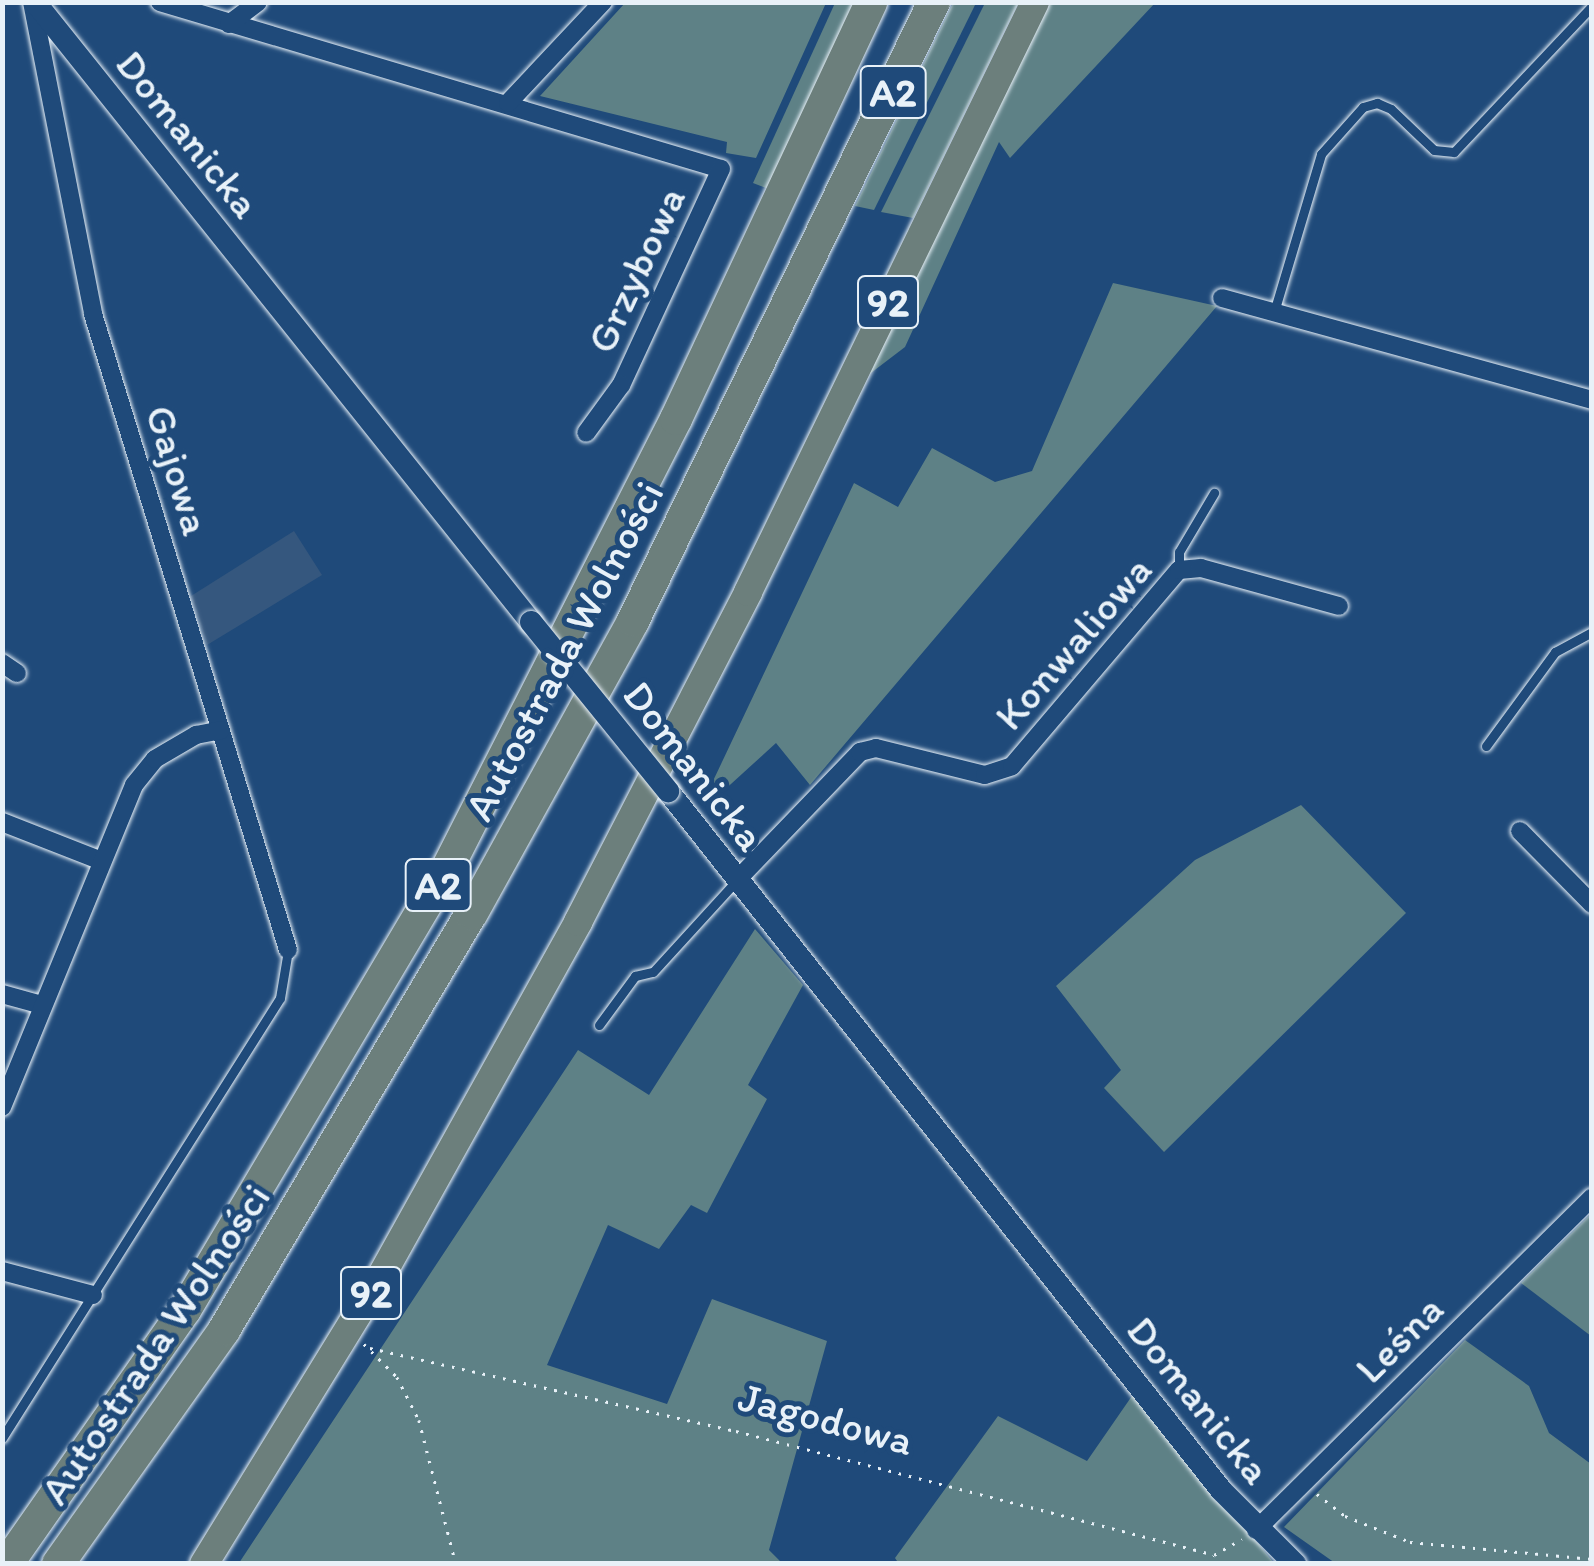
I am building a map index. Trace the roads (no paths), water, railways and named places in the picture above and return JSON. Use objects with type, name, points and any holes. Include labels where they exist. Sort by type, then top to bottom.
[{"type":"highway","name":"Autostrada Wolności","points":[[7,1564],[185,1310],[448,867],[676,419],[872,2]]},
{"type":"highway","name":"Autostrada Wolności","points":[[58,1564],[224,1330],[472,913],[632,620],[934,2]]},
{"type":"main road","name":"92","points":[[204,1564],[359,1342],[692,704],[1035,2]]},
{"type":"street","name":"Domanicka","points":[[34,2],[1256,1530],[1295,1564]]},
{"type":"street","name":"Gajowa","points":[[34,2],[93,314],[288,950]]},
{"type":"street","name":"Grzybowa","points":[[160,2],[721,169],[621,385],[586,433]]},
{"type":"street","points":[[229,24],[258,2]]},
{"type":"street","points":[[508,103],[603,2]]},
{"type":"street","points":[[1222,298],[1592,400]]},
{"type":"street","name":"Konwaliowa","points":[[737,880],[860,752],[876,748],[984,775],[1012,766],[1179,570],[1202,568],[1339,606]]},
{"type":"street","points":[[2,1107],[99,860],[134,785],[155,759],[196,735],[221,730]]},
{"type":"street","points":[[2,822],[99,860]]},
{"type":"street","points":[[1520,831],[1592,904]]},
{"type":"street","points":[[2,994],[42,1005]]},
{"type":"street","name":"Leśna","points":[[1256,1530],[1592,1198]]},
{"type":"street","points":[[2,1271],[92,1295]]},
{"type":"lane","points":[[1274,312],[1320,154],[1363,108],[1377,103],[1390,109],[1434,150],[1454,152],[1592,6]]},
{"type":"lane","points":[[1179,570],[1179,552],[1214,493]]},
{"type":"lane","points":[[1486,746],[1555,652],[1592,632]]},
{"type":"lane","points":[[599,1025],[635,976],[654,972],[737,880]]},
{"type":"lane","points":[[2,1438],[280,998],[288,950]]}]
